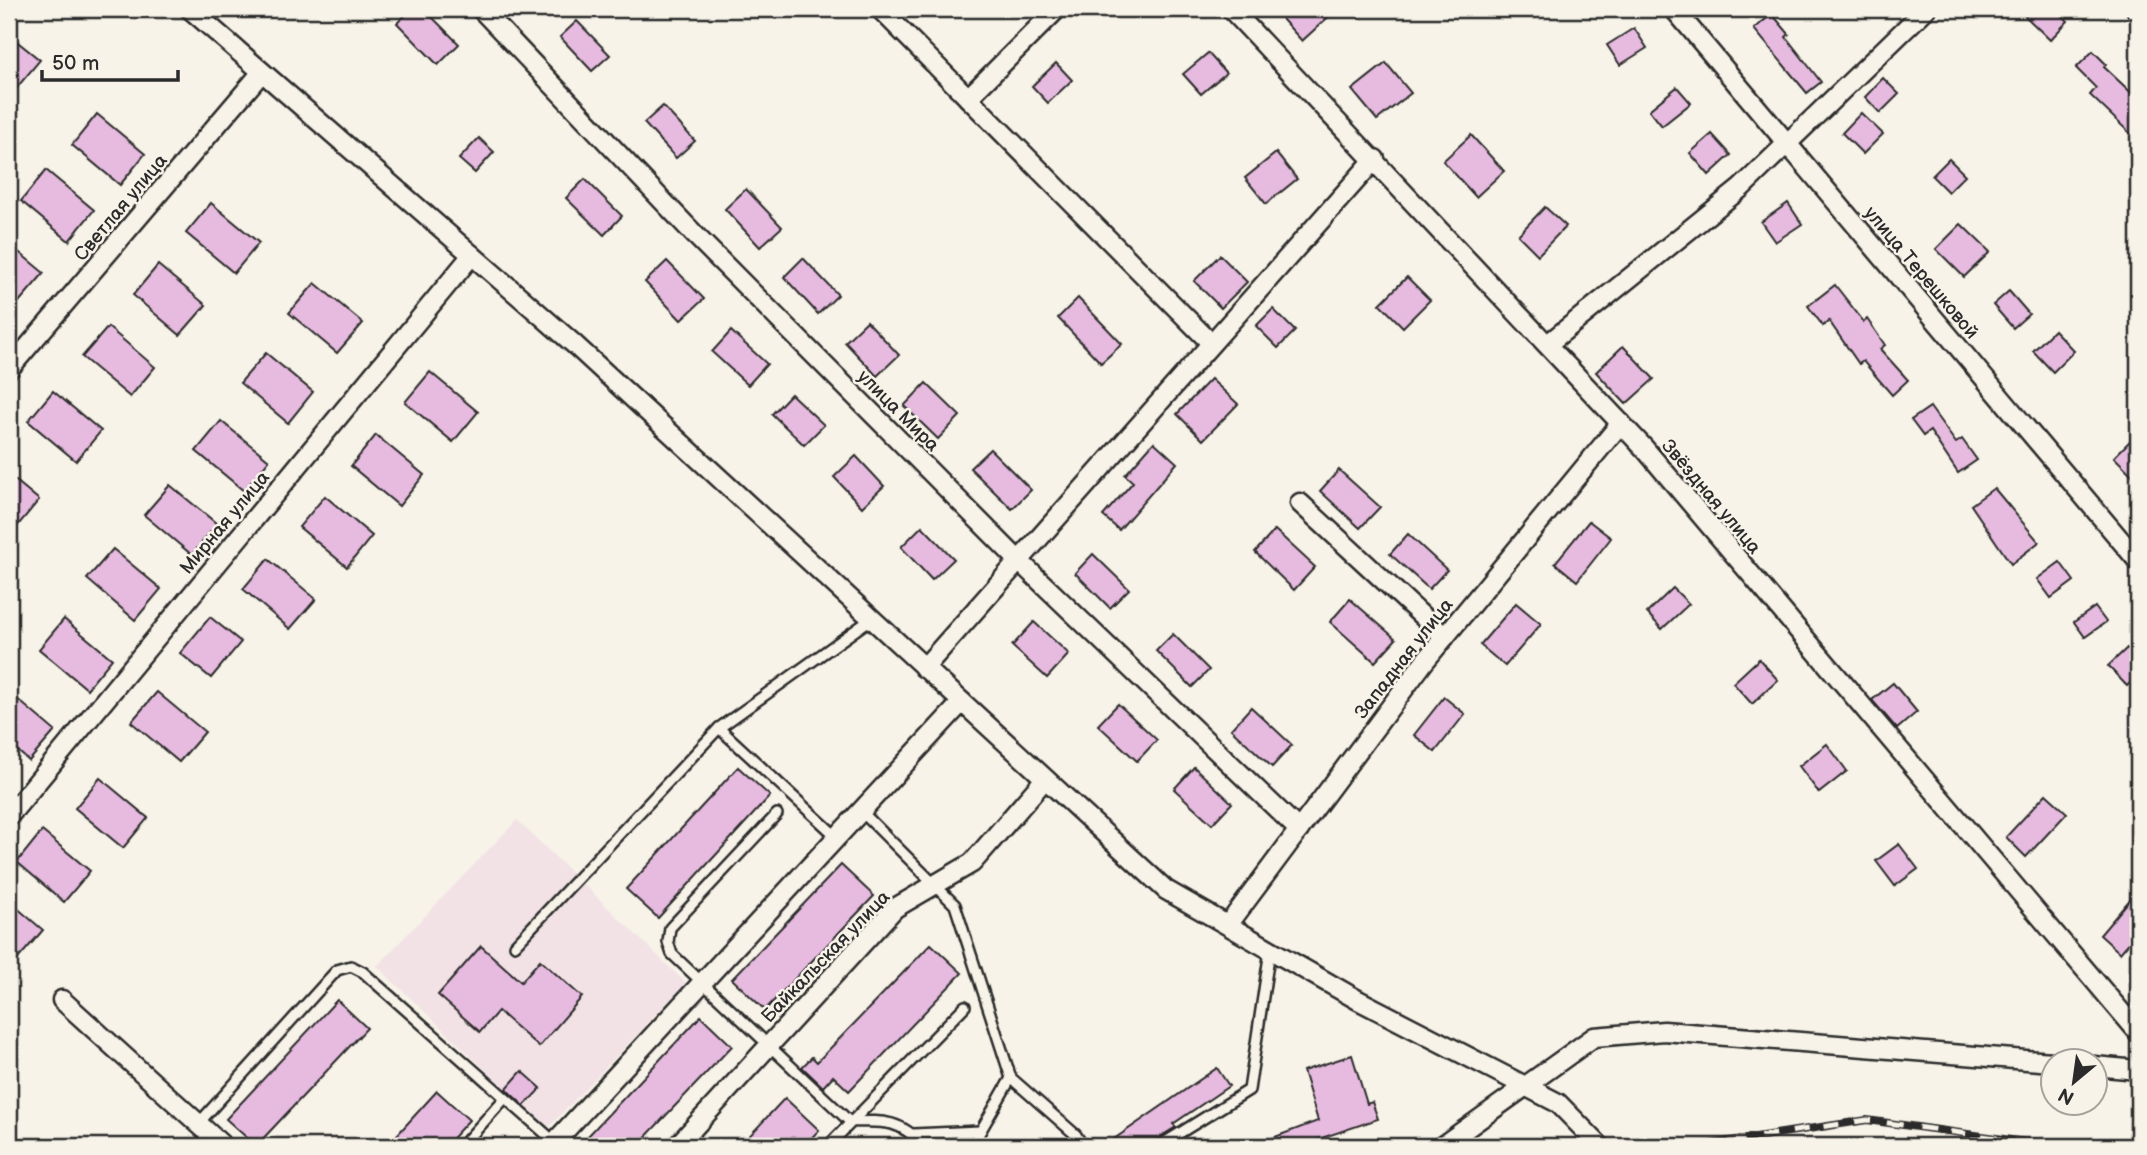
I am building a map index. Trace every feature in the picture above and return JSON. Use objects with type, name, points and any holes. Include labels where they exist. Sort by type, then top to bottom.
[{"type":"street","points":[[190,9],[575,345],[1167,890],[1358,1000],[1558,1102],[1600,1146]]},
{"type":"street","name":"улица Мира","points":[[481,9],[696,236],[1018,560],[1299,830]]},
{"type":"street","points":[[880,9],[1211,343]]},
{"type":"street","points":[[968,98],[1057,9]]},
{"type":"street","name":"Звёздная улица","points":[[1231,9],[1549,343],[1621,423],[2138,1032]]},
{"type":"street","name":"улица Терешковой","points":[[1674,9],[2138,561]]},
{"type":"street","points":[[1549,343],[1741,188],[1926,9]]},
{"type":"street","name":"Светлая улица","points":[[9,369],[262,72]]},
{"type":"street","points":[[924,668],[1375,159]]},
{"type":"street","name":"Мирная улица","points":[[9,816],[472,255]]},
{"type":"street","name":"Западная улица","points":[[1228,925],[1445,637],[1621,423]]},
{"type":"street","points":[[1300,503],[1445,637]]},
{"type":"street","points":[[555,1145],[962,702]]},
{"type":"street","name":"Байкальская улица","points":[[677,1146],[895,908],[971,863],[1045,779]]},
{"type":"street","points":[[62,1000],[223,1146]]},
{"type":"street","points":[[1442,1146],[1594,1037],[1664,1031],[2038,1061]]},
{"type":"street","points":[[2108,1067],[2138,1070]]},
{"type":"lane","points":[[515,945],[719,728],[871,619]]},
{"type":"lane","points":[[719,728],[837,837]]},
{"type":"lane","points":[[861,811],[955,905],[1010,1078],[1076,1135],[1083,1146]]},
{"type":"lane","points":[[777,814],[670,928],[668,942],[672,954],[850,1122],[887,1121],[913,1134],[923,1146]]},
{"type":"lane","points":[[1159,1146],[1249,1090],[1270,950]]},
{"type":"lane","points":[[198,1124],[337,970],[351,966],[363,972],[555,1145]]},
{"type":"lane","points":[[828,1146],[965,1006]]},
{"type":"lane","points":[[972,1146],[1010,1078]]},
{"type":"lane","points":[[462,1146],[505,1098]]},
{"type":"lane","points":[[913,1134],[980,1131]]},
{"type":"shaded area","points":[[517,820],[686,983],[547,1129],[377,966]]},
{"type":"building","points":[[412,9],[424,9],[459,44],[438,65],[397,23]]},
{"type":"building","points":[[1273,9],[1337,9],[1302,41]]},
{"type":"building","points":[[2018,9],[2056,9],[2068,21],[2050,40]]},
{"type":"building","points":[[1772,14],[1821,82],[1807,93],[1754,29]]},
{"type":"building","points":[[577,21],[610,55],[592,71],[560,37]]},
{"type":"building","points":[[1634,28],[1647,48],[1620,65],[1607,45]]},
{"type":"building","points":[[9,35],[40,60],[9,97]]},
{"type":"building","points":[[2093,51],[2106,64],[2104,67],[2138,99],[2138,141],[2090,95],[2096,88],[2076,68]]},
{"type":"building","points":[[1208,53],[1226,73],[1201,94],[1183,74]]},
{"type":"building","points":[[1056,63],[1072,80],[1048,103],[1032,86]]},
{"type":"building","points":[[1386,63],[1411,93],[1377,120],[1352,90]]},
{"type":"building","points":[[1883,78],[1899,94],[1880,113],[1865,97]]},
{"type":"building","points":[[1677,87],[1691,103],[1662,126],[1649,110]]},
{"type":"building","points":[[663,106],[695,141],[676,158],[644,123]]},
{"type":"building","points":[[1861,113],[1883,134],[1863,154],[1842,133]]},
{"type":"building","points":[[97,114],[145,154],[120,185],[72,145]]},
{"type":"building","points":[[1712,134],[1731,155],[1709,175],[1690,153]]},
{"type":"building","points":[[1471,135],[1504,171],[1476,197],[1443,161]]},
{"type":"building","points":[[479,138],[494,152],[475,173],[459,159]]},
{"type":"building","points":[[1276,153],[1297,179],[1266,204],[1245,178]]},
{"type":"building","points":[[1949,159],[1965,175],[1948,192],[1932,176]]},
{"type":"building","points":[[46,170],[94,210],[69,241],[21,201]]},
{"type":"building","points":[[585,179],[622,216],[604,235],[566,198]]},
{"type":"building","points":[[746,189],[782,227],[760,247],[725,209]]},
{"type":"building","points":[[211,203],[259,243],[234,273],[186,233]]},
{"type":"building","points":[[1788,203],[1802,224],[1775,242],[1761,222]]},
{"type":"building","points":[[1545,207],[1566,226],[1538,255],[1518,235]]},
{"type":"building","points":[[1961,224],[1990,252],[1964,277],[1936,249]]},
{"type":"building","points":[[9,244],[44,273],[18,303],[9,295]]},
{"type":"building","points":[[1220,255],[1247,282],[1221,308],[1194,281]]},
{"type":"building","points":[[803,258],[838,295],[818,314],[784,277]]},
{"type":"building","points":[[667,261],[704,299],[681,320],[645,282]]},
{"type":"building","points":[[158,265],[206,305],[180,335],[133,295]]},
{"type":"building","points":[[1407,277],[1430,300],[1403,327],[1380,304]]},
{"type":"building","points":[[315,283],[363,323],[337,353],[289,313]]},
{"type":"building","points":[[1835,285],[1864,322],[1867,319],[1885,345],[1880,349],[1908,380],[1892,395],[1863,361],[1859,364],[1829,321],[1823,326],[1808,306]]},
{"type":"building","points":[[2009,291],[2029,314],[2013,328],[1993,305]]},
{"type":"building","points":[[1078,298],[1122,344],[1101,363],[1058,318]]},
{"type":"building","points":[[1273,309],[1295,331],[1278,348],[1256,326]]},
{"type":"building","points":[[867,321],[899,355],[877,376],[845,342]]},
{"type":"building","points":[[108,327],[155,367],[130,397],[82,357]]},
{"type":"building","points":[[2054,330],[2074,351],[2053,372],[2033,351]]},
{"type":"building","points":[[731,331],[767,364],[748,385],[712,352]]},
{"type":"building","points":[[1623,346],[1654,379],[1626,404],[1596,372]]},
{"type":"building","points":[[266,353],[313,392],[288,423],[240,383]]},
{"type":"building","points":[[430,372],[478,412],[453,442],[405,402]]},
{"type":"building","points":[[1211,379],[1238,404],[1203,440],[1177,414]]},
{"type":"building","points":[[926,383],[960,416],[938,439],[904,406]]},
{"type":"building","points":[[53,391],[101,431],[76,461],[28,421]]},
{"type":"building","points":[[791,394],[824,425],[804,445],[772,414]]},
{"type":"building","points":[[1930,407],[1956,443],[1962,439],[1977,460],[1958,473],[1930,431],[1923,436],[1911,420]]},
{"type":"building","points":[[221,421],[269,460],[244,491],[196,451]]},
{"type":"building","points":[[376,435],[424,475],[399,506],[351,466]]},
{"type":"building","points":[[2131,440],[2138,447],[2138,481],[2114,457]]},
{"type":"building","points":[[1154,442],[1177,463],[1119,530],[1103,516],[1133,482],[1125,475]]},
{"type":"building","points":[[990,449],[1031,490],[1012,509],[970,468]]},
{"type":"building","points":[[856,456],[884,486],[862,507],[834,477]]},
{"type":"building","points":[[1339,470],[1380,507],[1360,528],[1320,491]]},
{"type":"building","points":[[9,475],[39,500],[9,536]]},
{"type":"building","points":[[170,485],[217,524],[192,555],[144,515]]},
{"type":"building","points":[[1994,488],[2039,542],[2011,564],[1971,505]]},
{"type":"building","points":[[325,496],[372,536],[347,567],[299,527]]},
{"type":"building","points":[[1589,521],[1611,538],[1577,581],[1555,563]]},
{"type":"building","points":[[922,526],[954,559],[932,580],[901,547]]},
{"type":"building","points":[[1275,530],[1315,567],[1294,590],[1255,552]]},
{"type":"building","points":[[1408,534],[1447,570],[1429,589],[1390,554]]},
{"type":"building","points":[[113,549],[161,589],[135,620],[87,579]]},
{"type":"building","points":[[1093,554],[1129,589],[1110,608],[1075,573]]},
{"type":"building","points":[[268,559],[316,599],[290,629],[243,589]]},
{"type":"building","points":[[2060,562],[2074,581],[2051,598],[2037,579]]},
{"type":"building","points":[[1673,588],[1689,604],[1662,629],[1647,613]]},
{"type":"building","points":[[1350,599],[1396,639],[1375,662],[1330,622]]},
{"type":"building","points":[[1516,603],[1541,624],[1505,666],[1480,645]]},
{"type":"building","points":[[2095,607],[2106,622],[2085,637],[2074,622]]},
{"type":"building","points":[[210,617],[241,642],[211,678],[180,653]]},
{"type":"building","points":[[64,619],[112,659],[87,689],[39,649]]},
{"type":"building","points":[[1034,622],[1069,654],[1047,678],[1012,646]]},
{"type":"building","points":[[1173,634],[1209,670],[1192,687],[1156,651]]},
{"type":"building","points":[[2127,648],[2138,660],[2138,675],[2127,686],[2108,666]]},
{"type":"building","points":[[1759,659],[1778,680],[1752,704],[1733,683]]},
{"type":"building","points":[[1893,683],[1917,712],[1897,729],[1872,700]]},
{"type":"building","points":[[9,692],[55,731],[29,761],[9,743]]},
{"type":"building","points":[[157,692],[205,732],[179,762],[131,722]]},
{"type":"building","points":[[1444,697],[1465,714],[1435,752],[1414,735]]},
{"type":"building","points":[[1118,704],[1157,740],[1137,761],[1098,725]]},
{"type":"building","points":[[1251,707],[1292,745],[1272,767],[1231,729]]},
{"type":"building","points":[[1827,744],[1847,771],[1819,793],[1799,766]]},
{"type":"building","points":[[738,767],[770,796],[658,918],[626,889]]},
{"type":"building","points":[[1194,767],[1232,803],[1212,824],[1174,789]]},
{"type":"building","points":[[100,778],[148,818],[123,848],[75,808]]},
{"type":"building","points":[[2046,794],[2067,813],[2026,857],[2006,837]]},
{"type":"building","points":[[42,831],[90,871],[64,902],[17,862]]},
{"type":"building","points":[[1899,844],[1918,869],[1895,886],[1876,861]]},
{"type":"building","points":[[841,865],[874,896],[765,1010],[732,979]]},
{"type":"building","points":[[2138,890],[2138,932],[2120,953],[2100,935]]},
{"type":"building","points":[[9,901],[43,930],[17,960],[9,953]]},
{"type":"building","points":[[931,944],[962,973],[849,1091],[833,1076],[823,1087],[802,1067],[812,1057],[817,1062]]},
{"type":"building","points":[[481,946],[521,982],[540,960],[582,997],[539,1047],[498,1011],[480,1032],[438,995]]},
{"type":"building","points":[[337,1000],[367,1028],[256,1146],[226,1119]]},
{"type":"building","points":[[701,1016],[732,1046],[637,1146],[599,1146],[588,1136]]},
{"type":"building","points":[[1352,1055],[1367,1104],[1372,1102],[1378,1119],[1298,1146],[1251,1146],[1318,1121],[1303,1071]]},
{"type":"building","points":[[1217,1068],[1229,1086],[1173,1124],[1176,1127],[1155,1140],[1152,1146],[1104,1146]]},
{"type":"building","points":[[522,1071],[541,1088],[524,1106],[506,1089]]},
{"type":"building","points":[[437,1091],[469,1120],[445,1146],[387,1146]]},
{"type":"building","points":[[785,1098],[819,1130],[804,1146],[740,1146]]},
{"type":"railway","points":[[1697,1146],[1867,1120],[2054,1146]]}]
